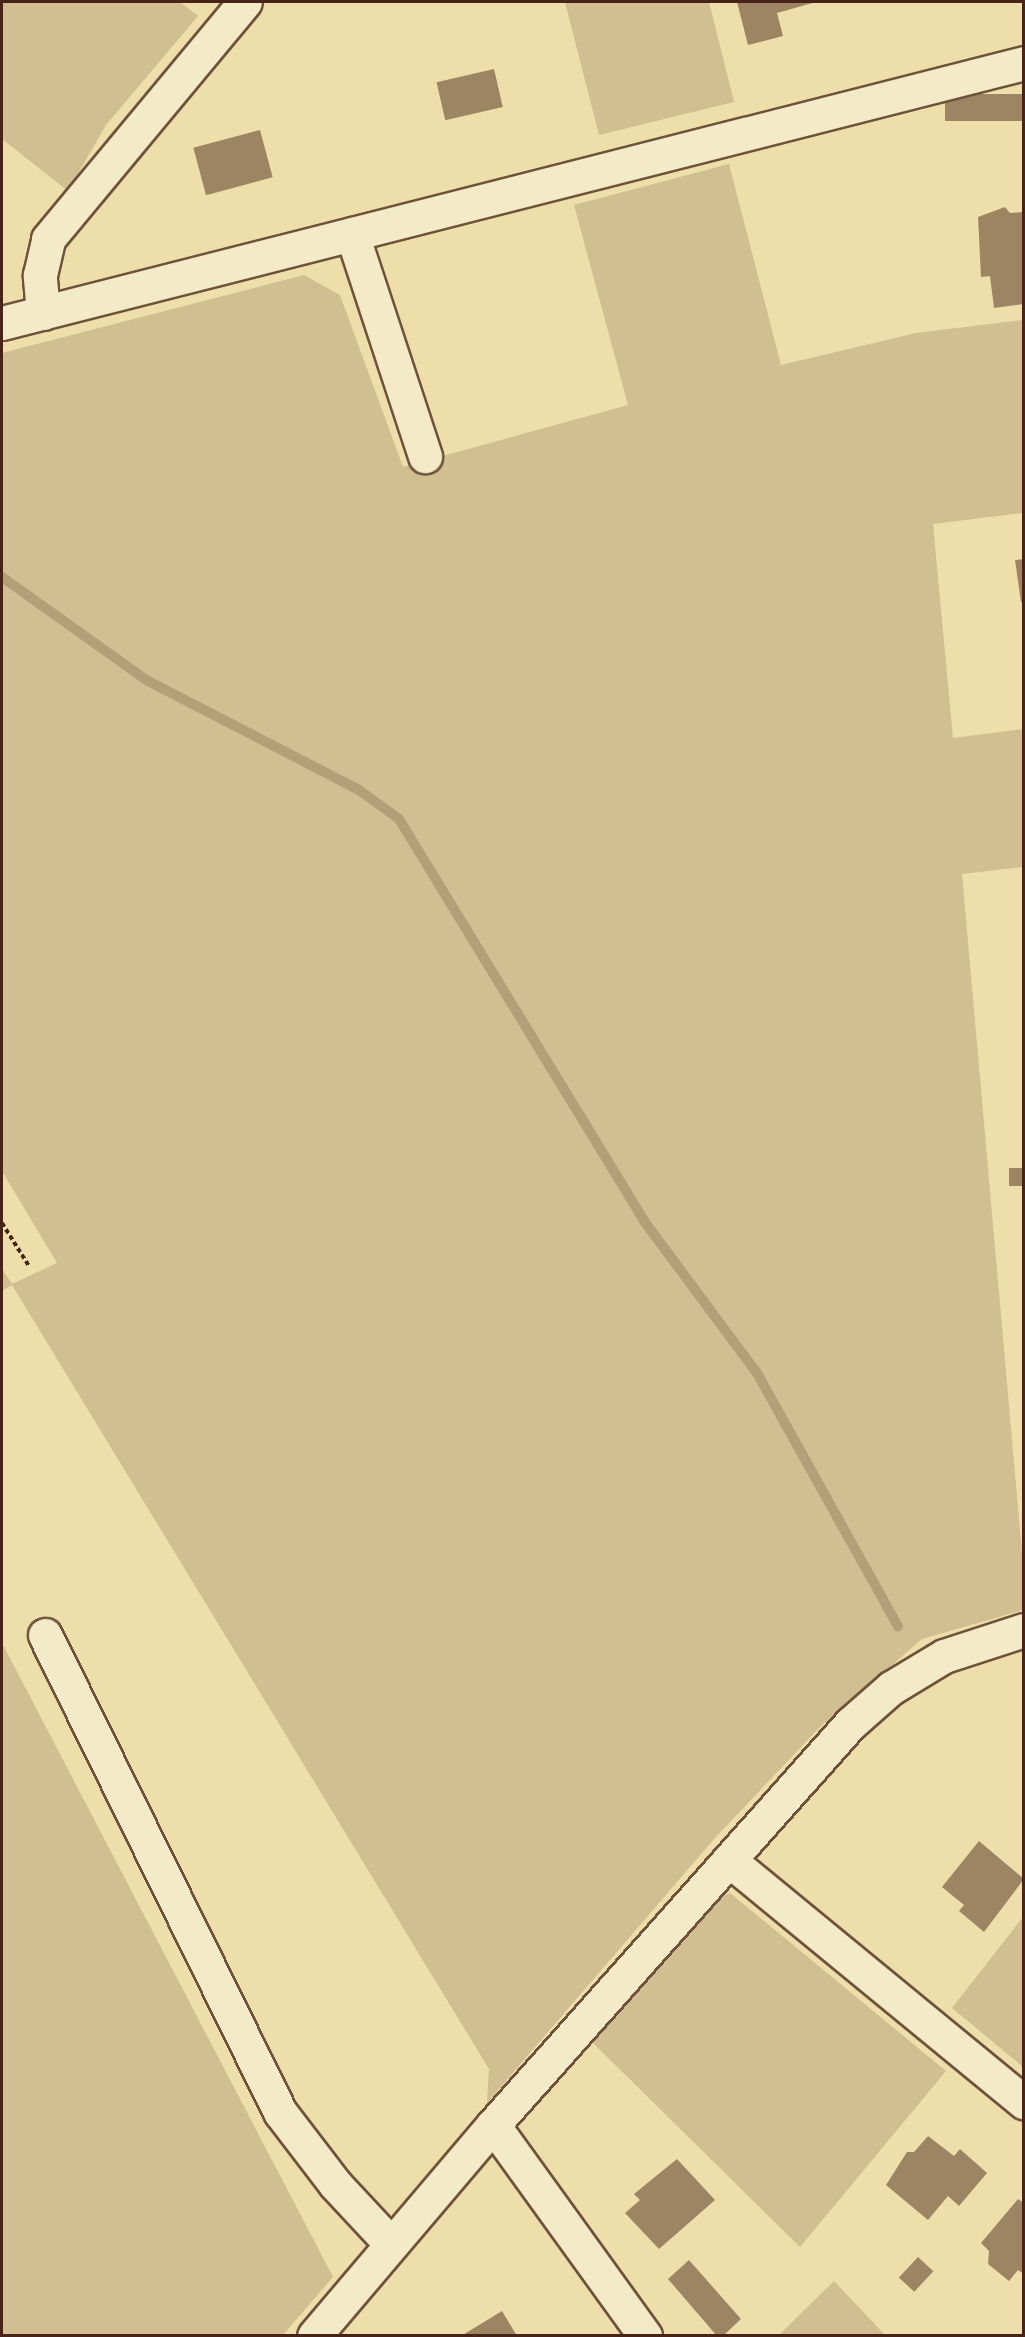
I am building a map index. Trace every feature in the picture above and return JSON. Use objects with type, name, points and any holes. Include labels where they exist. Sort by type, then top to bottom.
[{"type":"street","points":[[43,313],[40,276],[48,239],[245,2]]},
{"type":"street","points":[[2,322],[1023,63]]},
{"type":"street","points":[[352,234],[425,456]]},
{"type":"street","points":[[314,2336],[343,2323],[392,2244],[493,2125],[874,1701],[944,1656],[1023,1630]]},
{"type":"street","points":[[45,1635],[280,2112],[335,2184],[392,2244]]},
{"type":"street","points":[[729,1860],[1023,2102]]},
{"type":"street","points":[[493,2125],[645,2336]]},
{"type":"path","points":[[2,1223],[28,1266]]},
{"type":"shaded area","points":[[2,2],[180,2],[198,16],[106,125],[68,191],[2,139]]},
{"type":"shaded area","points":[[565,2],[709,2],[734,102],[599,135]]},
{"type":"shaded area","points":[[729,164],[781,365],[916,333],[1023,320],[1023,513],[933,524],[953,738],[1023,729],[1023,867],[962,874],[1023,1564],[1023,1610],[922,1639],[819,1728],[714,1839],[487,2103],[489,2069],[12,1285],[2,1291],[2,1269],[12,1284],[57,1263],[2,1171],[2,353],[304,275],[340,295],[403,467],[628,405],[574,205]]},
{"type":"shaded area","points":[[2,1643],[333,2277],[283,2335],[2,2335]]},
{"type":"shaded area","points":[[730,1893],[946,2071],[800,2247],[590,2040],[712,1901]]},
{"type":"shaded area","points":[[1023,1917],[1023,2067],[952,2008]]},
{"type":"shaded area","points":[[834,2281],[885,2335],[779,2335]]},
{"type":"building","points":[[737,2],[816,2],[777,13],[783,36],[748,45]]},
{"type":"building","points":[[494,69],[503,107],[445,120],[437,82]]},
{"type":"building","points":[[945,94],[1024,94],[1024,121],[945,121]]},
{"type":"building","points":[[260,130],[273,177],[206,195],[193,148]]},
{"type":"building","points":[[1005,207],[1010,213],[1024,212],[1024,304],[994,308],[990,276],[981,277],[978,217]]},
{"type":"building","points":[[1024,559],[1024,602],[1021,602],[1015,560]]},
{"type":"building","points":[[1009,1168],[1024,1168],[1024,1186],[1009,1186]]},
{"type":"building","points":[[979,1841],[1024,1879],[984,1932],[959,1911],[964,1905],[942,1887]]},
{"type":"building","points":[[928,2136],[954,2156],[960,2149],[987,2173],[959,2206],[948,2196],[928,2220],[886,2185],[907,2152],[914,2152]]},
{"type":"building","points":[[677,2159],[715,2200],[659,2249],[625,2213],[640,2200],[634,2194]]},
{"type":"building","points":[[1018,2199],[1024,2203],[1024,2274],[1018,2270],[1009,2281],[988,2264],[989,2251],[981,2243]]},
{"type":"building","points":[[918,2257],[933,2271],[914,2292],[899,2277]]},
{"type":"building","points":[[689,2260],[741,2319],[723,2336],[717,2336],[668,2279]]},
{"type":"building","points":[[502,2311],[517,2336],[461,2336]]},
{"type":"waterway","points":[[2,577],[148,681],[359,790],[399,819],[644,1221],[757,1373],[898,1626]]}]
